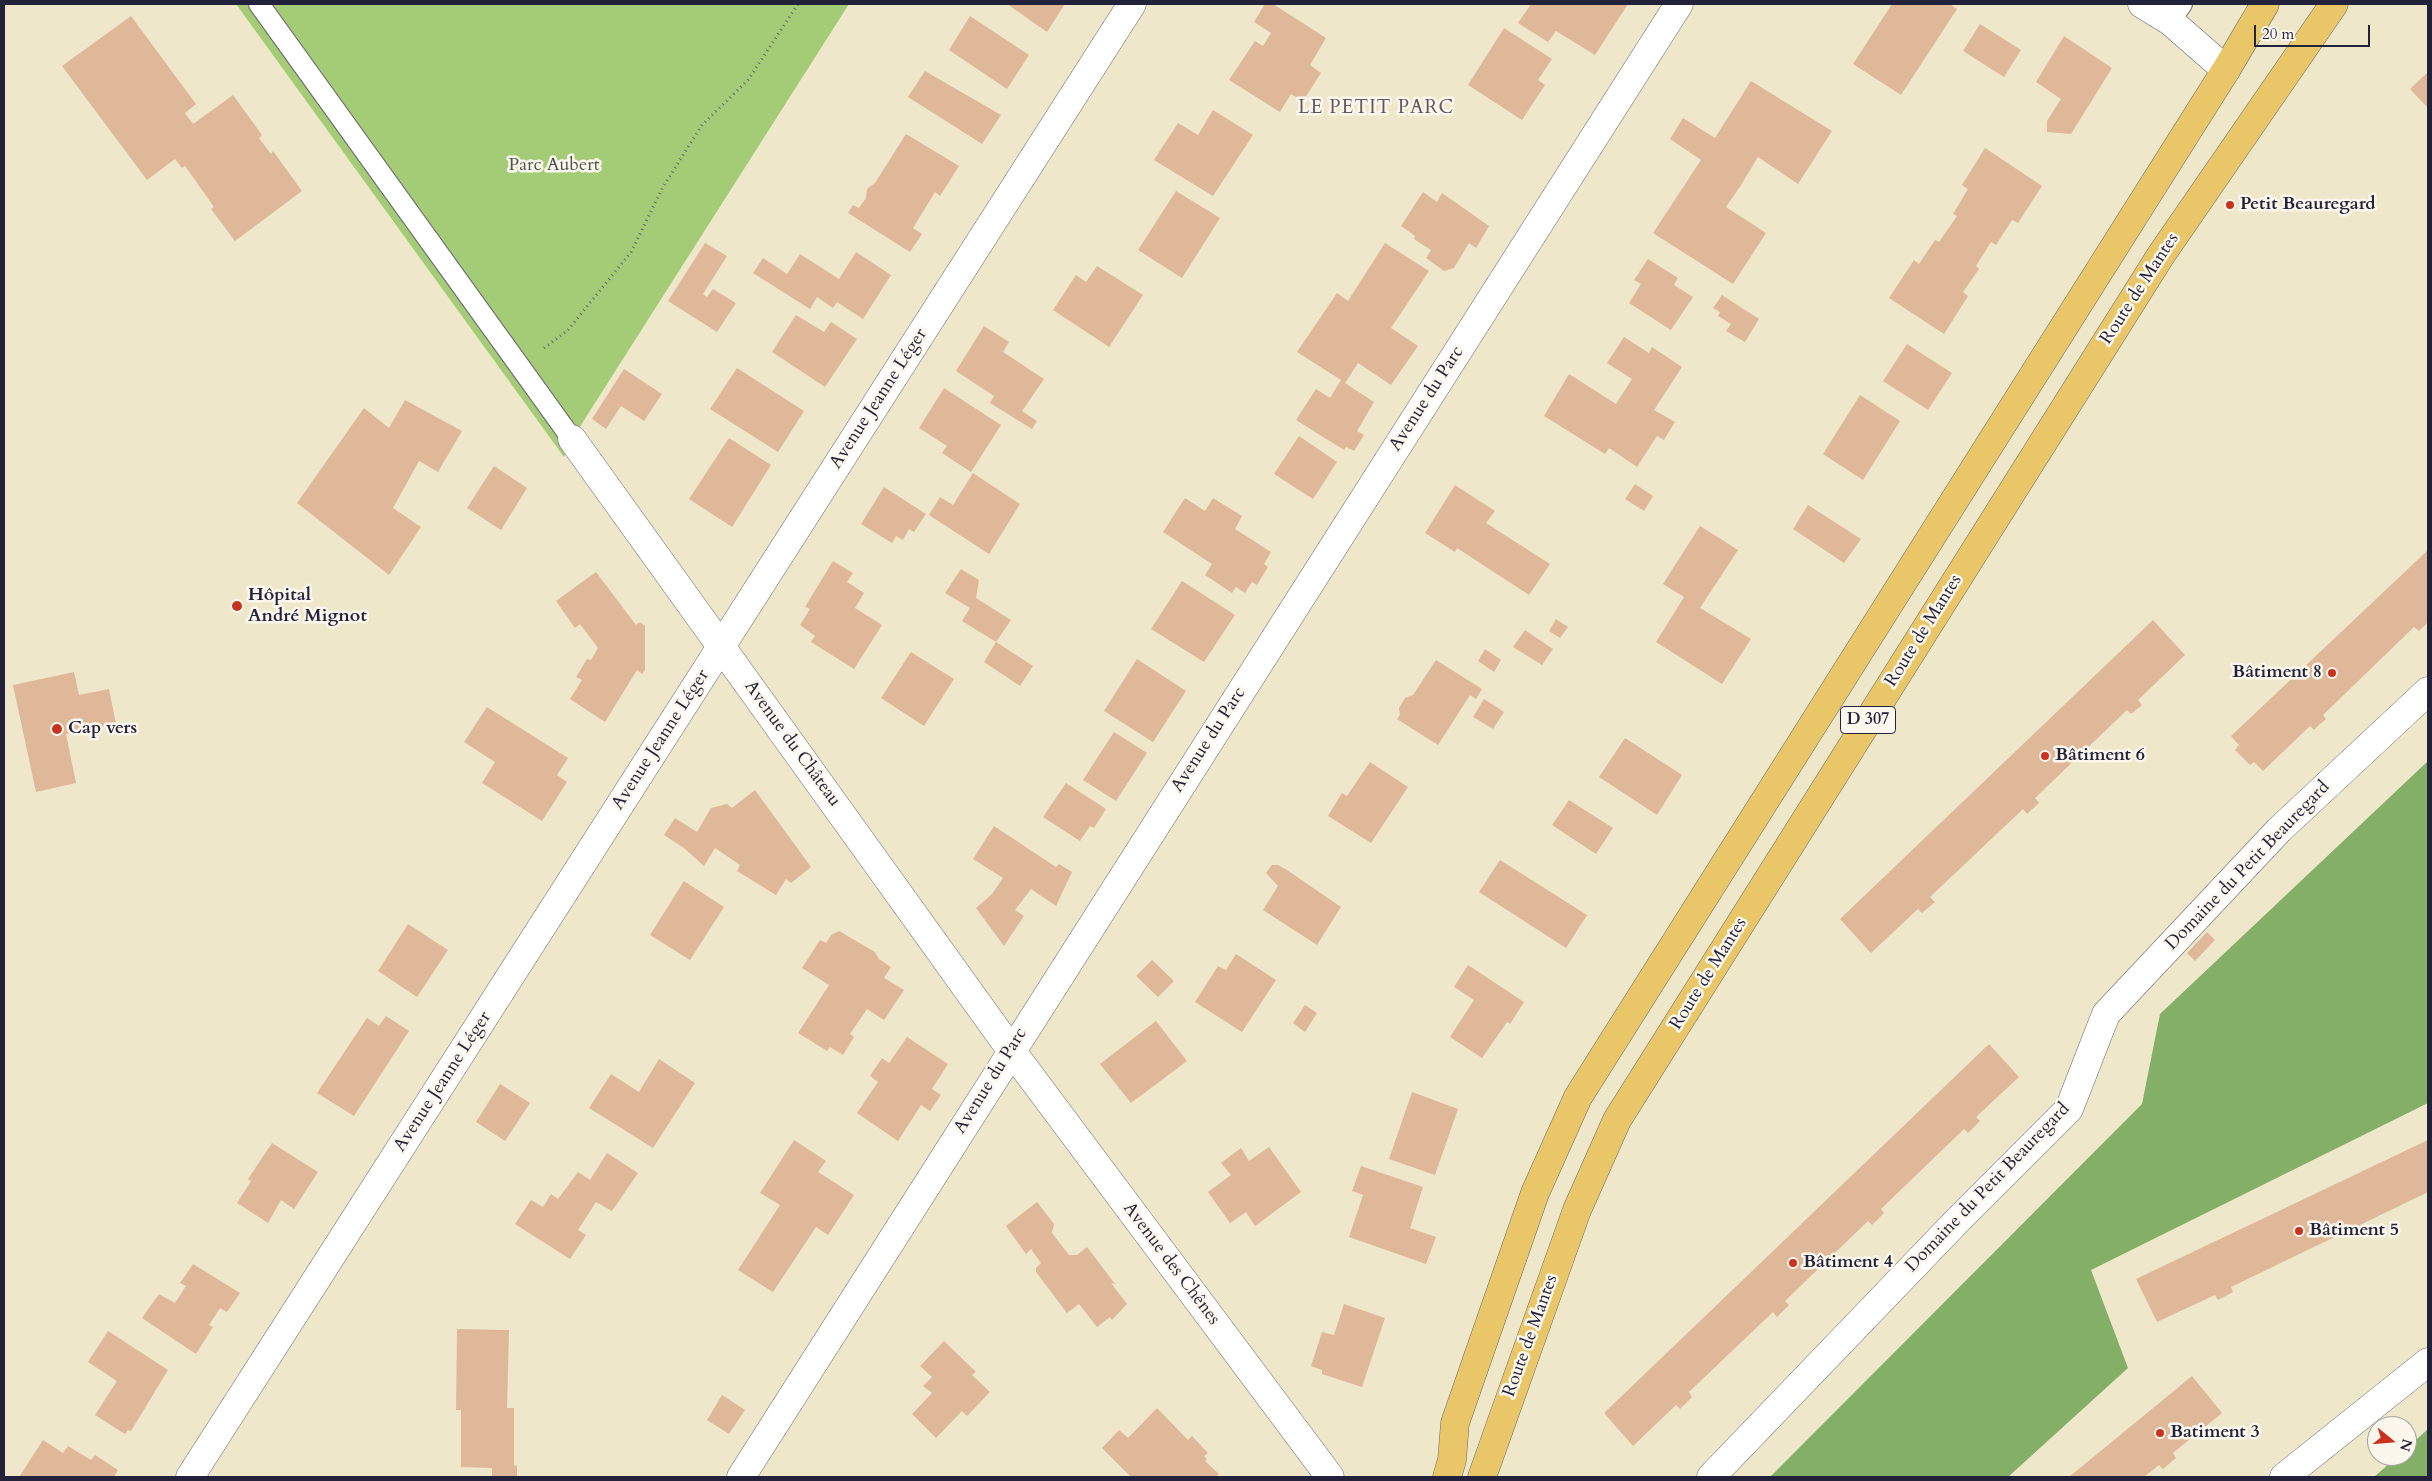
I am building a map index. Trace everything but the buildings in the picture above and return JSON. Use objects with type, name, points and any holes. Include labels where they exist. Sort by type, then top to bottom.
[{"type":"main road","name":"D 307","points":[[1427,1477],[1435,1454],[1455,1423],[1535,1193],[1578,1097],[2226,70],[2265,4]]},
{"type":"main road","name":"Route de Mantes","points":[[1482,1477],[1576,1210],[1618,1120],[2161,255],[2334,4]]},
{"type":"main road","name":"D 307","points":[[1447,1477],[1452,1460],[1455,1423]]},
{"type":"street","name":"Avenue Jeanne Léger","points":[[190,1477],[1132,4]]},
{"type":"street","name":"Avenue du Parc","points":[[741,1477],[1011,1050],[1679,4]]},
{"type":"street","points":[[2142,4],[2176,12],[2226,70]]},
{"type":"street","name":"Avenue du Château","points":[[572,439],[1011,1050]]},
{"type":"street","name":"Domaine du Petit Beauregard","points":[[1711,1477],[1957,1221],[2070,1109],[2106,1014],[2279,830],[2428,692]]},
{"type":"street","name":"Avenue des Chênes","points":[[1011,1050],[1330,1477]]},
{"type":"street","points":[[2284,1477],[2428,1362]]},
{"type":"lane","points":[[259,4],[572,439]]},
{"type":"path","points":[[519,367],[568,330],[631,252],[663,187],[702,125],[748,80],[798,4]]},
{"type":"green space","name":"Parc Aubert","points":[[236,4],[849,4],[572,439],[564,457]]},
{"type":"green space","points":[[2428,761],[2428,1103],[2091,1270],[2128,1368],[2008,1477],[1770,1477],[2142,1104],[2160,1014]]},
{"type":"green space","points":[[2428,1429],[2428,1477],[2374,1477],[2387,1466],[2417,1466],[2417,1439]]},
{"type":"place","name":"Petit Beauregard","points":[[2230,205]]},
{"type":"place","name":"Hôpital André Mignot","points":[[237,606]]},
{"type":"place","name":"Bâtiment 8","points":[[2332,673]]},
{"type":"place","name":"Cap vers","points":[[57,729]]},
{"type":"place","name":"Bâtiment 6","points":[[2045,756]]},
{"type":"place","name":"Bâtiment 5","points":[[2299,1231]]},
{"type":"place","name":"Bâtiment 4","points":[[1793,1263]]},
{"type":"place","name":"Batiment 3","points":[[2160,1433]]},
{"type":"district","name":"LE PETIT PARC","points":[[1376,109]]}]
